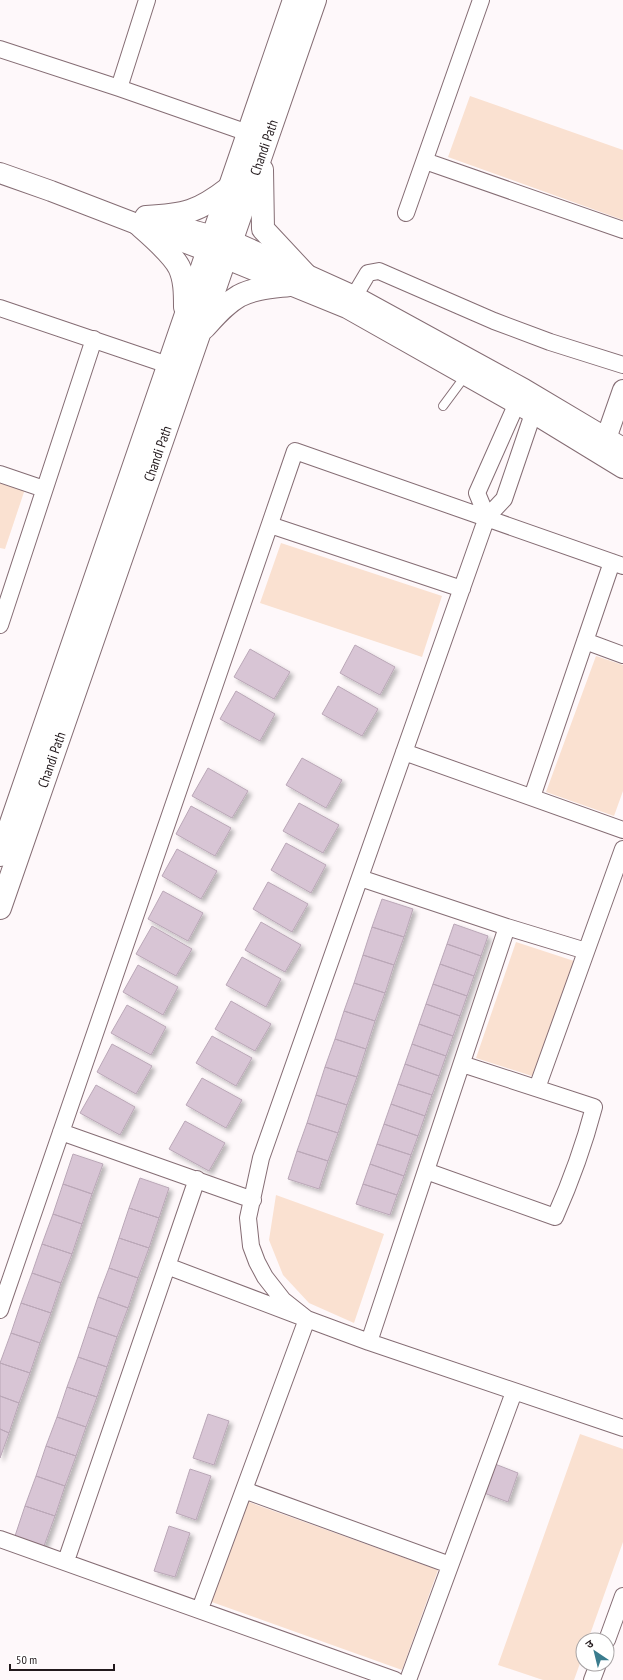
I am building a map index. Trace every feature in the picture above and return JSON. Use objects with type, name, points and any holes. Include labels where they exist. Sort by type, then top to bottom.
[{"type":"main road","name":"Chandi Path","points":[[219,247],[229,188],[294,0]]},
{"type":"main road","name":"Chandi Path","points":[[0,908],[192,324],[219,247],[261,157],[316,0]]},
{"type":"main road","points":[[229,188],[212,201],[188,212],[142,221],[179,268],[192,324],[222,309],[240,296],[259,289],[297,279],[263,229],[261,157]]},
{"type":"main road","name":"Chandi Path","points":[[0,855],[168,365],[192,324]]},
{"type":"street","points":[[119,88],[147,0]]},
{"type":"street","points":[[406,213],[481,0]]},
{"type":"street","points":[[0,49],[119,88],[248,133]]},
{"type":"street","points":[[425,161],[623,230]]},
{"type":"street","points":[[0,173],[219,247],[351,302],[528,401],[604,446],[623,468]]},
{"type":"street","points":[[351,302],[368,273],[379,271],[494,321],[550,342],[623,365]]},
{"type":"street","points":[[0,308],[168,365]]},
{"type":"street","points":[[0,625],[94,339]]},
{"type":"street","points":[[604,446],[623,390]]},
{"type":"street","points":[[307,1318],[283,1300],[265,1277],[251,1246],[248,1218],[261,1158],[487,517],[504,499],[528,401]]},
{"type":"street","points":[[487,517],[477,493],[528,401]]},
{"type":"street","points":[[604,446],[623,448]]},
{"type":"street","points":[[0,1310],[296,451],[617,564],[585,641],[532,797]]},
{"type":"street","points":[[0,474],[44,489]]},
{"type":"street","points":[[270,525],[462,589]]},
{"type":"street","points":[[585,641],[623,655]]},
{"type":"street","points":[[404,752],[623,830]]},
{"type":"street","points":[[537,1088],[623,849]]},
{"type":"street","points":[[360,878],[507,928],[586,951]]},
{"type":"street","points":[[369,1342],[507,928]]},
{"type":"street","points":[[426,1171],[555,1217],[576,1168],[594,1107],[462,1064]]},
{"type":"street","points":[[61,1132],[197,1179],[252,1200]]},
{"type":"street","points":[[66,1561],[197,1179]]},
{"type":"street","points":[[167,1266],[369,1342],[623,1428]]},
{"type":"street","points":[[200,1609],[307,1318]]},
{"type":"street","points":[[408,1680],[514,1392]]},
{"type":"street","points":[[244,1490],[450,1565]]},
{"type":"street","points":[[0,1539],[66,1561],[395,1680]]},
{"type":"street","points":[[610,1632],[623,1596]]},
{"type":"lane","points":[[443,406],[469,368]]},
{"type":"shaded area","points":[[470,96],[623,150],[623,220],[448,157]]},
{"type":"shaded area","points":[[0,481],[25,489],[5,549],[0,548]]},
{"type":"shaded area","points":[[281,543],[442,596],[422,657],[260,603]]},
{"type":"shaded area","points":[[596,656],[623,665],[623,791],[614,816],[546,792]]},
{"type":"shaded area","points":[[516,942],[574,961],[535,1077],[476,1058]]},
{"type":"shaded area","points":[[276,1195],[384,1234],[354,1323],[309,1303],[283,1275],[269,1240]]},
{"type":"shaded area","points":[[580,1434],[623,1449],[623,1542],[591,1632],[575,1632],[575,1672],[577,1672],[574,1680],[543,1680],[498,1665]]},
{"type":"shaded area","points":[[246,1501],[438,1570],[402,1670],[209,1601]]},
{"type":"building","points":[[355,645],[395,667],[380,695],[340,673]]},
{"type":"building","points":[[250,649],[290,672],[274,699],[234,677]]},
{"type":"building","points":[[338,686],[378,709],[362,736],[322,714]]},
{"type":"building","points":[[236,691],[275,714],[260,741],[220,719]]},
{"type":"building","points":[[302,758],[342,780],[326,808],[286,785]]},
{"type":"building","points":[[208,768],[248,791],[232,818],[192,796]]},
{"type":"building","points":[[299,803],[339,825],[323,853],[283,831]]},
{"type":"building","points":[[191,806],[231,828],[215,856],[176,834]]},
{"type":"building","points":[[286,843],[326,865],[311,893],[271,870]]},
{"type":"building","points":[[177,849],[217,871],[201,899],[162,876]]},
{"type":"building","points":[[268,882],[308,904],[292,932],[253,909]]},
{"type":"building","points":[[163,891],[203,913],[188,941],[148,919]]},
{"type":"building","points":[[382,899],[413,909],[404,937],[372,927]]},
{"type":"building","points":[[261,922],[301,945],[285,972],[245,950]]},
{"type":"building","points":[[454,924],[488,936],[481,956],[447,944]]},
{"type":"building","points":[[152,926],[192,949],[176,976],[136,954]]},
{"type":"building","points":[[372,927],[404,937],[394,965],[363,955]]},
{"type":"building","points":[[447,944],[481,956],[474,976],[440,964]]},
{"type":"building","points":[[363,955],[394,965],[385,993],[354,983]]},
{"type":"building","points":[[242,957],[281,979],[266,1007],[226,985]]},
{"type":"building","points":[[440,964],[474,976],[467,996],[433,984]]},
{"type":"building","points":[[138,965],[178,987],[163,1015],[123,992]]},
{"type":"building","points":[[354,983],[385,993],[375,1021],[344,1011]]},
{"type":"building","points":[[433,984],[467,996],[460,1016],[426,1004]]},
{"type":"building","points":[[231,1001],[271,1024],[255,1051],[215,1029]]},
{"type":"building","points":[[426,1004],[460,1016],[453,1036],[419,1024]]},
{"type":"building","points":[[127,1005],[166,1027],[151,1055],[111,1033]]},
{"type":"building","points":[[344,1011],[375,1021],[366,1049],[335,1039]]},
{"type":"building","points":[[419,1024],[453,1036],[446,1056],[412,1044]]},
{"type":"building","points":[[212,1036],[252,1058],[236,1086],[196,1063]]},
{"type":"building","points":[[335,1039],[366,1049],[357,1077],[325,1067]]},
{"type":"building","points":[[112,1044],[152,1066],[136,1094],[97,1072]]},
{"type":"building","points":[[412,1044],[446,1056],[439,1076],[405,1064]]},
{"type":"building","points":[[405,1064],[439,1076],[432,1095],[398,1084]]},
{"type":"building","points":[[325,1067],[357,1077],[347,1105],[316,1095]]},
{"type":"building","points":[[202,1078],[242,1100],[226,1128],[186,1105]]},
{"type":"building","points":[[398,1084],[432,1095],[425,1116],[391,1104]]},
{"type":"building","points":[[96,1085],[135,1107],[120,1135],[80,1113]]},
{"type":"building","points":[[316,1095],[347,1105],[338,1133],[307,1123]]},
{"type":"building","points":[[391,1104],[425,1116],[418,1136],[384,1124]]},
{"type":"building","points":[[185,1121],[225,1143],[209,1171],[169,1149]]},
{"type":"building","points":[[307,1123],[338,1133],[328,1161],[297,1151]]},
{"type":"building","points":[[384,1124],[418,1136],[411,1155],[377,1144]]},
{"type":"building","points":[[377,1144],[411,1155],[404,1176],[370,1164]]},
{"type":"building","points":[[297,1151],[328,1161],[319,1189],[288,1179]]},
{"type":"building","points":[[73,1154],[103,1164],[92,1194],[63,1184]]},
{"type":"building","points":[[370,1164],[404,1176],[397,1195],[363,1184]]},
{"type":"building","points":[[140,1178],[169,1188],[159,1218],[129,1208]]},
{"type":"building","points":[[63,1184],[92,1194],[82,1224],[53,1214]]},
{"type":"building","points":[[363,1184],[397,1195],[390,1215],[356,1204]]},
{"type":"building","points":[[129,1208],[159,1218],[149,1248],[119,1238]]},
{"type":"building","points":[[53,1214],[82,1224],[72,1254],[42,1244]]},
{"type":"building","points":[[119,1238],[149,1248],[138,1278],[109,1268]]},
{"type":"building","points":[[42,1244],[72,1254],[61,1283],[32,1273]]},
{"type":"building","points":[[109,1268],[138,1278],[128,1308],[98,1297]]},
{"type":"building","points":[[32,1273],[61,1283],[51,1313],[21,1303]]},
{"type":"building","points":[[98,1297],[128,1308],[117,1337],[88,1327]]},
{"type":"building","points":[[21,1303],[51,1313],[40,1343],[11,1333]]},
{"type":"building","points":[[88,1327],[117,1337],[107,1367],[78,1357]]},
{"type":"building","points":[[11,1333],[40,1343],[30,1373],[0,1363]]},
{"type":"building","points":[[78,1357],[107,1367],[97,1397],[67,1387]]},
{"type":"building","points":[[0,1363],[30,1373],[19,1403],[0,1396]]},
{"type":"building","points":[[67,1387],[97,1397],[86,1427],[57,1417]]},
{"type":"building","points":[[0,1396],[19,1403],[9,1433],[0,1429]]},
{"type":"building","points":[[208,1414],[229,1421],[214,1465],[193,1458]]},
{"type":"building","points":[[57,1417],[86,1427],[76,1456],[46,1446]]},
{"type":"building","points":[[0,1429],[9,1433],[0,1458]]},
{"type":"building","points":[[46,1446],[76,1456],[65,1486],[36,1476]]},
{"type":"building","points":[[495,1464],[518,1473],[508,1502],[484,1493]]},
{"type":"building","points":[[190,1469],[211,1476],[196,1520],[176,1513]]},
{"type":"building","points":[[36,1476],[65,1486],[55,1516],[25,1506]]},
{"type":"building","points":[[25,1506],[55,1516],[44,1546],[15,1536]]},
{"type":"building","points":[[169,1526],[190,1533],[175,1577],[154,1571]]}]
